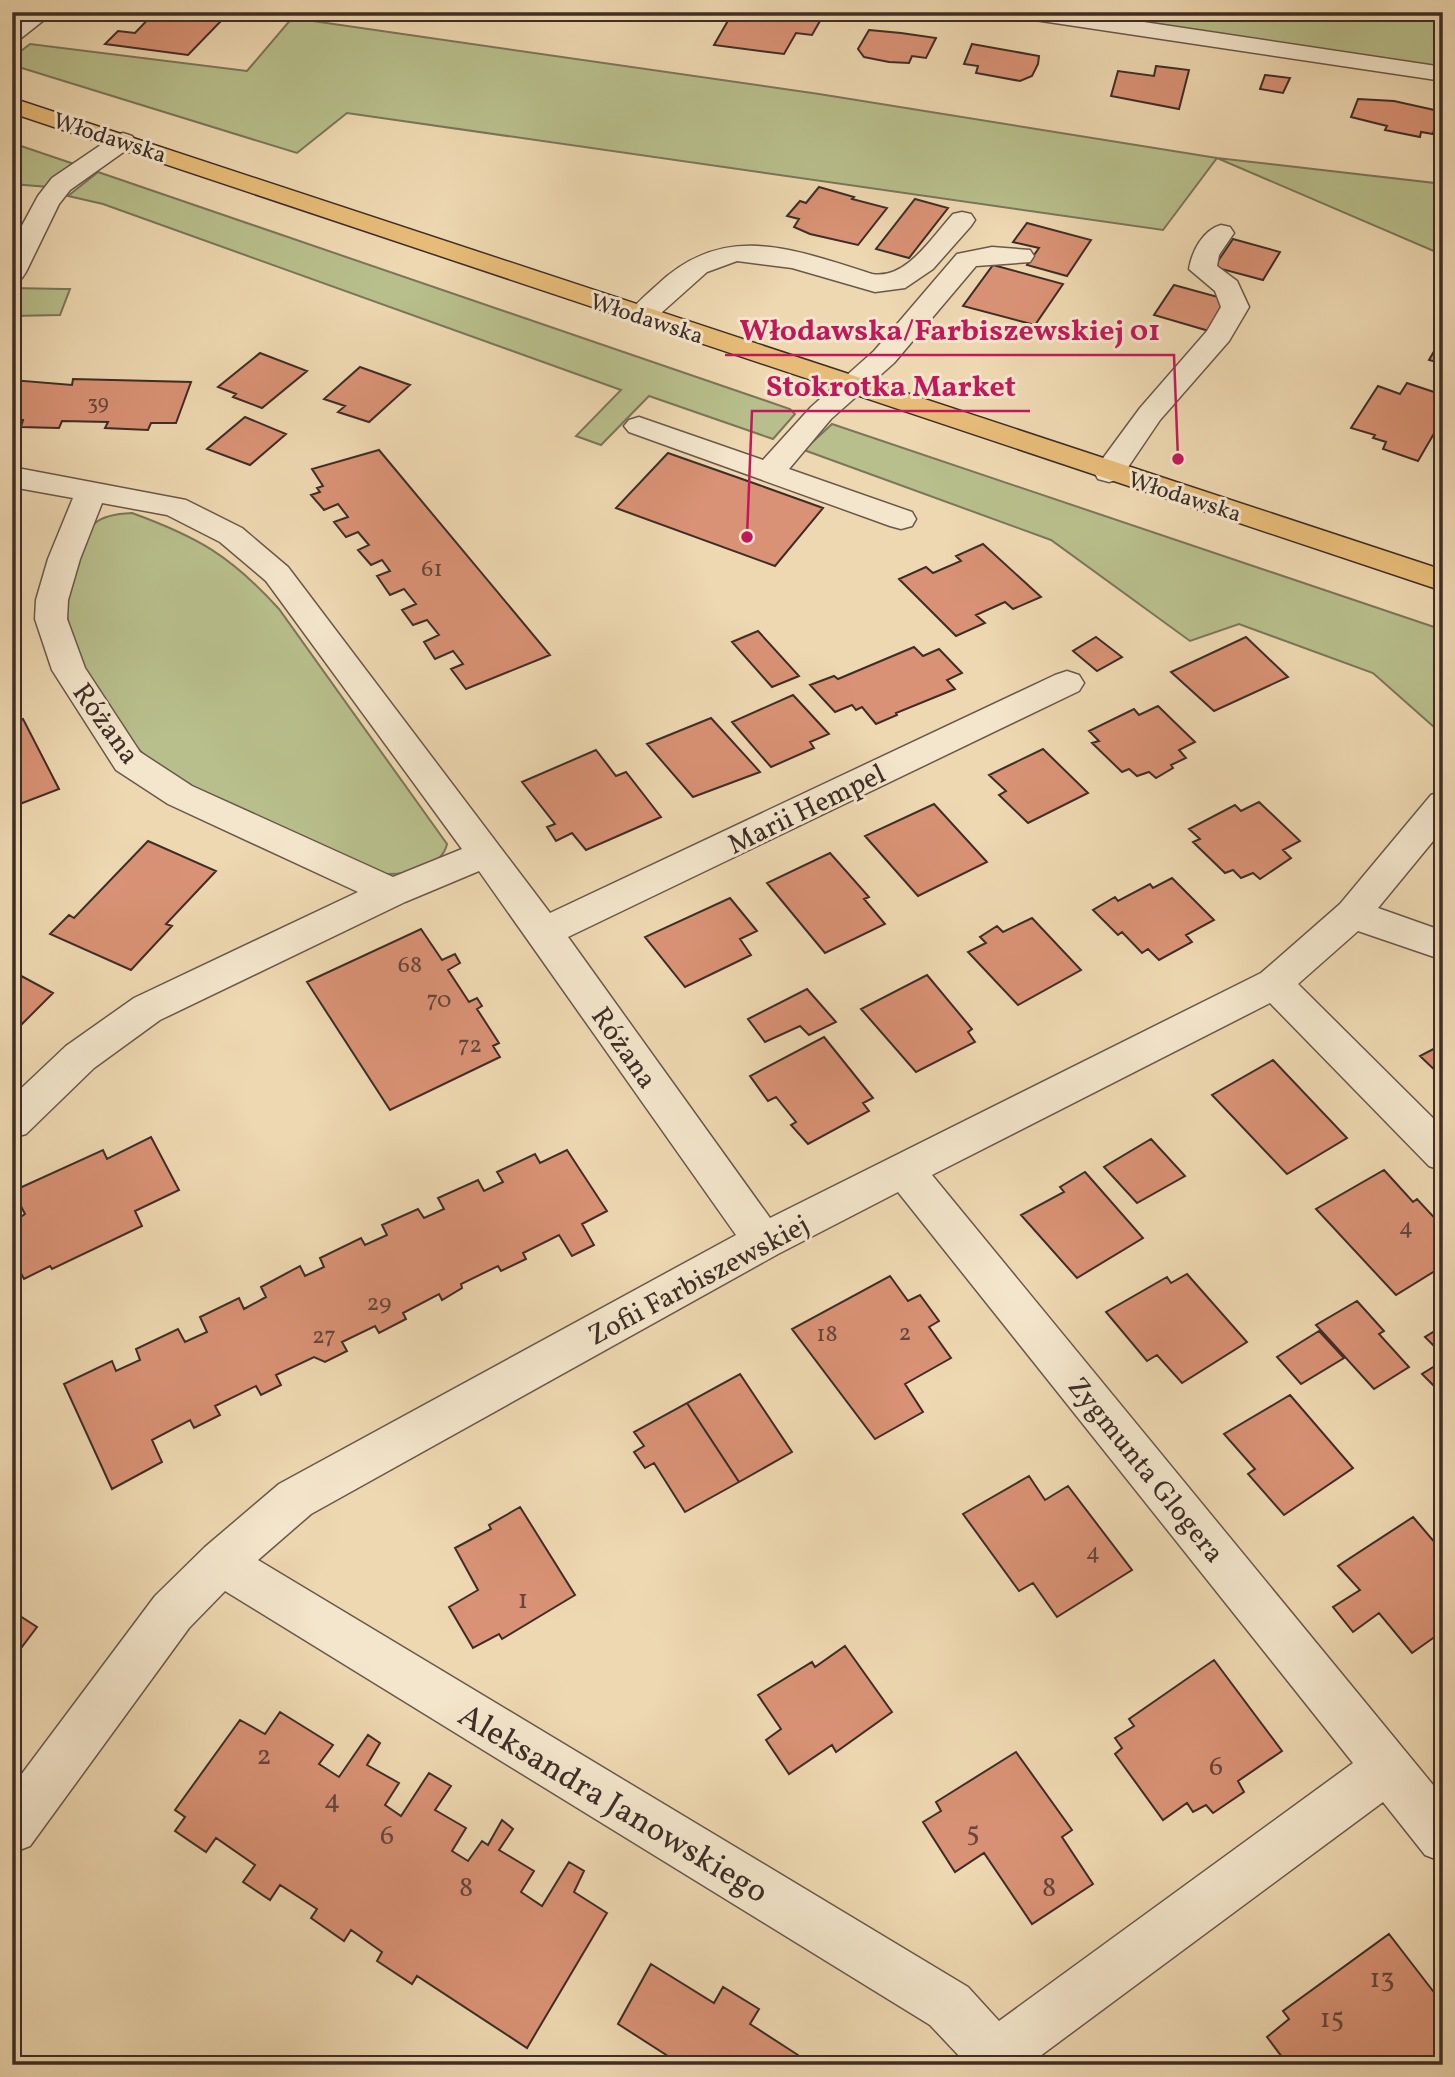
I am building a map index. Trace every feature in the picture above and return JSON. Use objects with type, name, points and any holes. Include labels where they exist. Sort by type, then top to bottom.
[{"type":"main road","name":"Włodawska","points":[[12,105],[1109,472],[1443,580]]},
{"type":"street","points":[[12,34],[42,12]]},
{"type":"street","points":[[1028,12],[1443,74]]},
{"type":"street","points":[[12,272],[47,202],[61,184],[123,141]]},
{"type":"street","points":[[641,316],[681,279],[708,259],[746,253],[798,259],[873,283],[894,282],[915,271],[962,220]]},
{"type":"street","points":[[1109,472],[1150,414],[1219,335],[1235,307],[1227,288],[1203,269],[1205,254],[1221,233]]},
{"type":"street","points":[[769,472],[821,413],[884,357],[967,260],[992,255],[1020,256]]},
{"type":"street","points":[[639,426],[901,519]]},
{"type":"street","name":"Różana","points":[[12,477],[175,507],[231,535],[277,574],[544,932],[763,1241]]},
{"type":"street","name":"Różana","points":[[91,491],[64,559],[52,600],[51,620],[69,670],[128,761],[180,795],[392,892]]},
{"type":"street","name":"Marii Hempel","points":[[544,932],[1067,683]]},
{"type":"street","name":"Zofii Farbiszewskiej","points":[[12,1828],[172,1612],[221,1563],[295,1499],[763,1241],[1275,983],[1353,914],[1443,804]]},
{"type":"street","points":[[12,1122],[80,1057],[147,1009],[392,892],[485,854]]},
{"type":"street","points":[[1353,914],[1443,946]]},
{"type":"street","points":[[1275,983],[1443,1154]]},
{"type":"street","name":"Zygmunta Glogera","points":[[905,1171],[1443,1837]]},
{"type":"street","name":"Aleksandra Janowskiego","points":[[221,1563],[949,2006],[992,2060]]},
{"type":"street","points":[[992,2060],[1388,1768]]},
{"type":"green space","points":[[1028,12],[1392,12],[1443,20],[1443,74]]},
{"type":"green space","points":[[292,18],[819,94],[1217,158],[1163,230],[347,113],[297,153],[12,65],[12,58],[30,44],[247,71]]},
{"type":"green space","points":[[12,143],[74,164],[49,187],[12,184]]},
{"type":"green space","points":[[1217,158],[1443,184],[1443,255]]},
{"type":"green space","points":[[98,172],[790,409],[795,414],[773,439],[649,396],[601,445],[576,436],[621,390],[103,204],[68,196]]},
{"type":"green space","points":[[12,288],[70,289],[60,315],[12,316]]},
{"type":"green space","points":[[832,424],[1443,630],[1443,735],[1373,673],[1239,624],[1190,641],[1051,540],[804,450]]},
{"type":"green space","points":[[132,513],[176,531],[212,550],[245,575],[279,609],[447,844],[438,859],[412,871],[383,874],[244,814],[190,787],[152,762],[124,734],[100,700],[82,666],[69,628],[66,600],[73,568],[91,527],[106,517]]},
{"type":"building","points":[[609,12],[682,12],[676,20],[608,13]]},
{"type":"building","points":[[733,12],[824,14],[812,35],[796,33],[784,54],[714,45]]},
{"type":"building","points":[[154,13],[221,21],[188,55],[105,44],[118,31],[135,33]]},
{"type":"building","points":[[869,30],[936,38],[926,58],[912,56],[909,63],[889,62],[864,57],[858,49]]},
{"type":"building","points":[[972,44],[1039,56],[1038,64],[1032,76],[1020,81],[976,73],[978,66],[964,64]]},
{"type":"building","points":[[1156,66],[1189,70],[1179,109],[1111,96],[1118,71],[1154,76]]},
{"type":"building","points":[[1265,75],[1290,78],[1283,93],[1260,89]]},
{"type":"building","points":[[1358,99],[1394,101],[1439,111],[1433,134],[1421,132],[1420,137],[1385,130],[1387,126],[1351,117]]},
{"type":"building","points":[[819,187],[887,208],[858,245],[810,234],[794,227],[799,219],[787,216],[800,201],[806,203]]},
{"type":"building","points":[[915,199],[948,208],[909,258],[876,249]]},
{"type":"building","points":[[1027,223],[1091,240],[1067,276],[1027,265],[1039,248],[1013,242]]},
{"type":"building","points":[[1233,239],[1280,252],[1263,280],[1214,267]]},
{"type":"building","points":[[993,265],[1063,284],[1035,325],[963,306]]},
{"type":"building","points":[[1174,285],[1229,300],[1209,331],[1154,315]]},
{"type":"building","points":[[1443,336],[1443,364],[1429,360]]},
{"type":"building","points":[[260,353],[307,371],[262,408],[233,397],[236,394],[218,387]]},
{"type":"building","points":[[360,367],[410,385],[369,422],[338,412],[345,406],[324,399]]},
{"type":"building","points":[[73,379],[191,382],[176,423],[151,423],[148,430],[105,428],[108,422],[62,421],[59,428],[21,427],[23,420],[12,420],[12,380],[72,385]]},
{"type":"building","points":[[1407,383],[1443,395],[1443,418],[1418,461],[1383,449],[1386,442],[1373,438],[1375,435],[1351,428],[1378,386],[1400,394]]},
{"type":"building","points":[[245,417],[286,434],[250,465],[207,449]]},
{"type":"building","points":[[379,450],[550,655],[466,689],[451,669],[463,664],[453,651],[435,659],[424,642],[439,635],[427,620],[413,625],[402,610],[416,604],[404,589],[390,595],[377,576],[390,571],[382,560],[371,565],[358,550],[369,545],[358,532],[346,537],[334,522],[348,517],[338,504],[324,510],[311,495],[320,492],[317,488],[323,486],[312,469]]},
{"type":"building","points":[[668,453],[823,508],[775,566],[616,508]]},
{"type":"building","points":[[983,544],[1041,597],[1013,609],[1005,602],[976,615],[985,623],[956,636],[899,579],[926,567],[933,573],[961,561],[956,556]]},
{"type":"building","points":[[758,631],[799,676],[772,687],[732,642]]},
{"type":"building","points":[[1096,637],[1122,657],[1097,671],[1073,651]]},
{"type":"building","points":[[1246,637],[1288,677],[1214,711],[1171,672]]},
{"type":"building","points":[[914,647],[923,656],[939,649],[962,673],[947,680],[955,689],[876,724],[862,707],[856,710],[852,705],[835,712],[810,685],[834,676],[838,679]]},
{"type":"building","points":[[793,695],[829,734],[810,742],[814,748],[771,767],[732,722]]},
{"type":"building","points":[[1158,706],[1195,742],[1179,750],[1186,758],[1171,765],[1173,768],[1156,778],[1149,772],[1137,776],[1129,769],[1122,772],[1092,743],[1099,741],[1089,731],[1134,709],[1139,715]]},
{"type":"building","points":[[711,718],[760,772],[693,797],[647,744]]},
{"type":"building","points":[[23,719],[59,789],[12,807],[12,723]]},
{"type":"building","points":[[1043,749],[1088,793],[1028,823],[999,795],[1006,791],[989,775]]},
{"type":"building","points":[[596,750],[616,776],[626,772],[661,817],[586,850],[572,833],[556,841],[547,827],[555,824],[522,782]]},
{"type":"building","points":[[1259,802],[1300,841],[1283,850],[1291,858],[1260,879],[1253,873],[1241,878],[1233,870],[1225,873],[1193,842],[1200,839],[1189,829],[1235,805],[1241,811]]},
{"type":"building","points":[[934,804],[987,862],[918,896],[865,836]]},
{"type":"building","points":[[148,841],[216,871],[166,924],[172,926],[131,970],[50,934],[69,915],[74,918]]},
{"type":"building","points":[[830,853],[869,897],[864,899],[885,924],[825,953],[767,883]]},
{"type":"building","points":[[1172,878],[1214,920],[1186,935],[1192,942],[1159,960],[1148,949],[1142,953],[1122,932],[1118,935],[1093,910],[1115,897],[1118,901],[1150,884],[1153,888]]},
{"type":"building","points":[[730,898],[757,931],[740,939],[751,955],[685,987],[645,937]]},
{"type":"building","points":[[1032,918],[1081,970],[1018,1005],[968,952],[986,943],[980,937],[997,926],[1003,932]]},
{"type":"building","points":[[421,929],[442,960],[455,954],[460,963],[448,970],[469,1002],[477,998],[482,1006],[477,1009],[499,1043],[493,1046],[500,1057],[390,1110],[307,982]]},
{"type":"building","points":[[12,971],[53,993],[12,1034]]},
{"type":"building","points":[[927,975],[972,1029],[968,1032],[975,1042],[916,1072],[861,1009]]},
{"type":"building","points":[[807,989],[836,1022],[809,1035],[800,1026],[765,1042],[748,1019]]},
{"type":"building","points":[[824,1037],[873,1098],[863,1103],[869,1111],[808,1144],[791,1125],[796,1122],[776,1097],[768,1101],[750,1076]]},
{"type":"building","points":[[1443,1044],[1443,1078],[1420,1056]]},
{"type":"building","points":[[1273,1060],[1347,1138],[1287,1174],[1212,1095]]},
{"type":"building","points":[[151,1137],[179,1190],[135,1211],[142,1226],[52,1269],[50,1266],[24,1279],[12,1256],[12,1223],[25,1214],[13,1191],[103,1150],[107,1159]]},
{"type":"building","points":[[1151,1139],[1185,1176],[1137,1203],[1104,1167]]},
{"type":"building","points":[[567,1150],[607,1211],[582,1224],[594,1245],[572,1256],[559,1235],[523,1253],[526,1259],[501,1271],[498,1266],[461,1284],[462,1288],[442,1300],[439,1294],[403,1313],[406,1319],[379,1333],[375,1326],[342,1342],[347,1351],[325,1362],[314,1357],[276,1375],[281,1385],[261,1395],[256,1386],[215,1406],[220,1415],[194,1428],[190,1420],[152,1440],[162,1462],[112,1489],[64,1384],[112,1361],[116,1371],[140,1360],[136,1349],[178,1329],[185,1342],[207,1332],[200,1317],[239,1298],[244,1309],[266,1297],[261,1287],[300,1266],[305,1276],[324,1267],[320,1258],[361,1238],[365,1245],[387,1235],[382,1225],[418,1209],[424,1218],[444,1209],[438,1198],[478,1180],[484,1191],[503,1182],[497,1172],[535,1154],[540,1163]]},
{"type":"building","points":[[1384,1170],[1413,1202],[1417,1199],[1443,1227],[1440,1231],[1443,1233],[1443,1266],[1396,1295],[1316,1209]]},
{"type":"building","points":[[1085,1172],[1143,1238],[1077,1278],[1021,1215],[1064,1192],[1060,1187]]},
{"type":"building","points":[[1187,1274],[1247,1342],[1182,1383],[1157,1355],[1147,1361],[1106,1312],[1167,1277],[1171,1283]]},
{"type":"building","points":[[890,1276],[908,1301],[920,1295],[939,1321],[929,1327],[951,1358],[905,1384],[923,1412],[875,1439],[792,1329]]},
{"type":"building","points":[[1357,1301],[1384,1331],[1379,1334],[1409,1367],[1374,1389],[1316,1325]]},
{"type":"building","points":[[1443,1326],[1443,1355],[1425,1337]]},
{"type":"building","points":[[1319,1331],[1344,1358],[1301,1384],[1277,1357]]},
{"type":"building","points":[[1443,1361],[1443,1395],[1422,1374]]},
{"type":"building","points":[[740,1374],[792,1452],[739,1482],[687,1403]]},
{"type":"building","points":[[1290,1395],[1353,1468],[1284,1515],[1248,1474],[1255,1469],[1224,1434]]},
{"type":"building","points":[[687,1403],[739,1482],[685,1512],[654,1463],[645,1468],[634,1452],[644,1446],[634,1432]]},
{"type":"building","points":[[1029,1476],[1045,1500],[1068,1486],[1132,1570],[1057,1617],[1033,1583],[1019,1591],[963,1514]]},
{"type":"building","points":[[520,1507],[575,1595],[502,1639],[499,1634],[473,1648],[449,1607],[478,1590],[455,1548],[491,1529],[489,1525]]},
{"type":"building","points":[[1413,1517],[1443,1552],[1443,1631],[1412,1653],[1379,1613],[1353,1632],[1333,1607],[1360,1590],[1338,1566]]},
{"type":"building","points":[[17,1614],[37,1627],[12,1660],[12,1616]]},
{"type":"building","points":[[845,1646],[892,1712],[836,1752],[832,1745],[789,1774],[766,1740],[781,1729],[758,1695],[812,1662],[815,1667]]},
{"type":"building","points":[[1214,1660],[1282,1751],[1238,1781],[1244,1792],[1213,1813],[1206,1805],[1193,1812],[1187,1803],[1163,1820],[1115,1754],[1122,1748],[1115,1738],[1134,1726],[1129,1719]]},
{"type":"building","points":[[280,1712],[333,1745],[319,1764],[339,1777],[368,1735],[380,1743],[367,1765],[399,1783],[385,1805],[401,1816],[429,1773],[451,1786],[435,1810],[466,1828],[452,1851],[468,1861],[482,1841],[488,1845],[502,1820],[513,1829],[499,1850],[534,1871],[521,1892],[542,1906],[569,1862],[584,1871],[574,1892],[607,1913],[527,2048],[417,1976],[412,1984],[377,1961],[382,1952],[351,1930],[344,1941],[311,1918],[317,1909],[280,1885],[270,1900],[243,1882],[255,1865],[216,1838],[206,1852],[175,1831],[185,1817],[175,1810],[240,1720],[265,1734]]},
{"type":"building","points":[[1016,1752],[1072,1830],[1062,1837],[1093,1884],[1032,1924],[984,1853],[955,1872],[923,1822],[941,1811],[936,1802]]},
{"type":"building","points":[[1389,1934],[1443,2004],[1443,2065],[1288,2065],[1267,2037],[1289,2019],[1283,2011]]},
{"type":"building","points":[[651,1964],[714,2003],[723,1987],[759,2009],[750,2024],[798,2055],[793,2065],[682,2065],[618,2024]]},
{"type":"place","name":"Włodawska/Farbiszewskiej 01","points":[[1178,459]]},
{"type":"place","name":"Stokrotka Market","points":[[747,537]]}]
